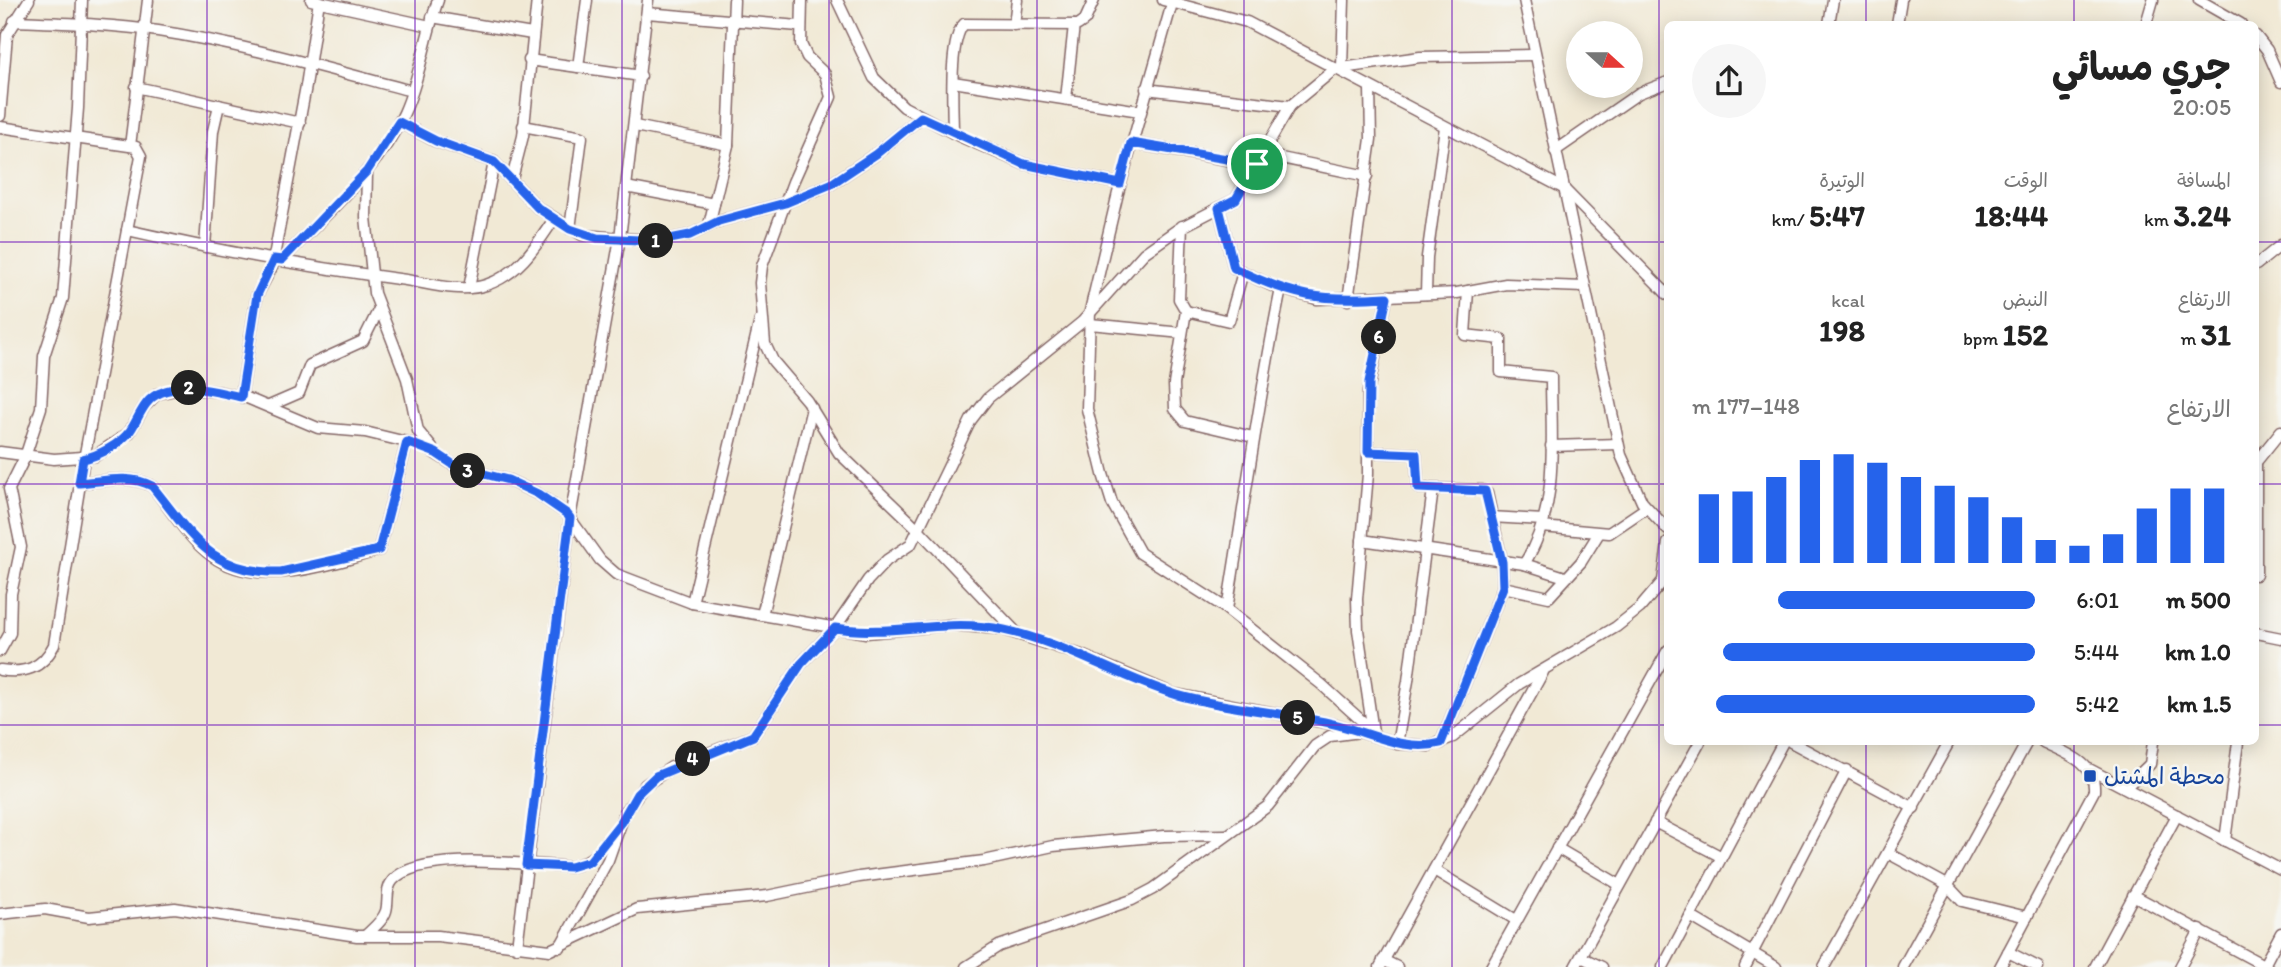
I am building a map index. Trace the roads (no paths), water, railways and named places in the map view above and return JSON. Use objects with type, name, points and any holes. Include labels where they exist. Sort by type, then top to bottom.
[{"type":"street","points":[[0,116],[5,47],[14,21],[29,0]]},
{"type":"street","points":[[0,651],[10,633],[11,594],[21,547],[9,489],[25,457],[41,408],[44,356],[63,298],[82,0]]},
{"type":"street","points":[[130,146],[148,0]]},
{"type":"street","points":[[241,397],[257,295],[278,260],[367,171],[399,122],[412,91],[438,0]]},
{"type":"street","points":[[512,179],[523,127],[537,0]]},
{"type":"street","points":[[578,67],[587,0]]},
{"type":"street","points":[[517,947],[570,518],[620,238],[648,0]]},
{"type":"street","points":[[709,225],[728,145],[734,0]]},
{"type":"street","points":[[802,0],[799,26],[804,52],[825,74],[831,97],[785,203],[762,266],[761,313],[768,352],[812,408],[839,453],[919,530],[1018,634]]},
{"type":"street","points":[[837,0],[874,78],[893,99],[953,133],[1033,167],[1120,184]]},
{"type":"street","points":[[1014,25],[1017,0]]},
{"type":"street","points":[[953,133],[953,82],[958,35],[964,24],[1074,25],[1085,20],[1094,0]]},
{"type":"street","points":[[1338,68],[1344,0]]},
{"type":"street","points":[[1524,0],[1618,444],[1628,474],[1646,508],[1664,526]]},
{"type":"street","points":[[1830,21],[1833,0]]},
{"type":"street","points":[[1898,21],[1901,0]]},
{"type":"street","points":[[2147,21],[2153,0]]},
{"type":"street","points":[[2199,0],[2236,21]]},
{"type":"street","points":[[278,260],[300,123],[315,1],[431,22],[532,34]]},
{"type":"street","points":[[1373,734],[1321,684],[1227,609],[1140,553],[1112,503],[1088,419],[1090,311],[1120,184],[1170,1],[1247,23],[1338,68],[1370,88],[1563,188],[1664,291]]},
{"type":"street","points":[[647,13],[733,18],[799,26]]},
{"type":"street","points":[[14,21],[144,29],[308,64],[412,91]]},
{"type":"street","points":[[1066,99],[1074,25]]},
{"type":"street","points":[[2259,40],[2267,50],[2281,82]]},
{"type":"street","points":[[365,936],[382,919],[393,878],[455,861],[570,867],[590,861],[621,822],[637,794],[656,776],[753,736],[801,664],[835,628],[878,567],[911,544],[979,408],[1000,387],[1082,322],[1136,260],[1182,226],[1236,199],[1290,106],[1338,68],[1420,57],[1535,55]]},
{"type":"street","points":[[529,60],[641,75]]},
{"type":"street","points":[[953,82],[1140,111]]},
{"type":"street","points":[[1555,151],[1639,93],[1664,84]]},
{"type":"street","points":[[136,88],[300,123]]},
{"type":"street","points":[[1348,300],[1371,139],[1370,88]]},
{"type":"street","points":[[1146,89],[1290,106]]},
{"type":"street","points":[[205,247],[212,145],[219,105]]},
{"type":"street","points":[[399,122],[445,145],[494,162],[538,208],[570,229],[597,238],[674,239],[709,225],[785,203],[849,173],[921,117]]},
{"type":"street","points":[[635,126],[728,145]]},
{"type":"street","points":[[523,127],[582,136],[570,229]]},
{"type":"street","points":[[1426,293],[1427,257],[1445,127]]},
{"type":"street","points":[[0,128],[130,146],[138,148],[141,156],[83,459],[54,646],[49,655],[30,670],[19,673],[0,670]]},
{"type":"street","points":[[1131,143],[1367,176]]},
{"type":"street","points":[[469,288],[494,162]]},
{"type":"street","points":[[367,171],[365,195],[371,276],[379,309],[407,379],[418,430],[436,453]]},
{"type":"street","points":[[626,187],[714,204]]},
{"type":"street","points":[[1219,208],[1233,266],[1281,289],[1317,299],[1387,297],[1506,284],[1584,287]]},
{"type":"street","points":[[127,230],[205,247],[371,276],[469,288],[486,285],[521,264],[554,219]]},
{"type":"street","points":[[1182,226],[1179,299],[1186,311],[1174,392],[1175,409],[1185,421],[1254,437]]},
{"type":"street","points":[[2259,263],[2281,245]]},
{"type":"street","points":[[1186,311],[1229,321],[1243,272]]},
{"type":"street","points":[[1227,609],[1281,289]]},
{"type":"street","points":[[1468,290],[1465,335],[1501,339],[1501,372],[1551,376],[1551,487],[1543,524],[1524,564]]},
{"type":"street","points":[[1373,734],[1358,630],[1357,598],[1368,452],[1369,382],[1387,297]]},
{"type":"street","points":[[269,406],[299,393],[306,371],[314,362],[363,341],[379,309]]},
{"type":"street","points":[[692,603],[761,313]]},
{"type":"street","points":[[1090,324],[1182,333]]},
{"type":"street","points":[[0,452],[25,457],[83,459],[106,450],[129,433],[144,407],[157,394],[184,388],[241,397],[269,406],[318,428],[365,432],[407,442],[436,453],[457,467],[508,480],[538,494],[570,518],[600,560],[616,574],[692,603],[874,633],[950,625],[1002,629],[1081,655],[1174,694],[1338,725],[1373,734],[1397,744],[1429,746],[1441,743],[1518,684],[1616,627],[1640,608],[1663,581],[1664,573]]},
{"type":"street","points":[[762,615],[812,408]]},
{"type":"street","points":[[2259,458],[2281,430]]},
{"type":"street","points":[[79,483],[131,478],[142,481],[152,486],[210,555],[243,569],[281,572],[379,550],[407,442]]},
{"type":"street","points":[[1552,446],[1618,444]]},
{"type":"street","points":[[1368,452],[1416,454],[1417,487],[1485,491],[1502,562],[1503,587],[1441,743]]},
{"type":"street","points":[[1397,744],[1433,489]]},
{"type":"street","points":[[1491,517],[1599,533],[1613,532],[1646,508]]},
{"type":"street","points":[[1503,587],[1547,597],[1581,562],[1599,533]]},
{"type":"street","points":[[1362,540],[1524,564],[1565,577]]},
{"type":"street","points":[[2259,634],[2281,638]]},
{"type":"street","points":[[1491,967],[1664,657]]},
{"type":"street","points":[[1396,967],[1382,964],[1544,669]]},
{"type":"street","points":[[965,967],[999,946],[1142,896],[1276,798],[1322,741],[1336,734],[1360,732]]},
{"type":"street","points":[[1602,967],[1578,962],[1698,745]]},
{"type":"street","points":[[1663,967],[1781,745]]},
{"type":"street","points":[[1797,745],[1914,808]]},
{"type":"street","points":[[1824,967],[1947,745]]},
{"type":"street","points":[[1903,967],[2025,745]]},
{"type":"street","points":[[2048,745],[2281,870]]},
{"type":"street","points":[[2126,787],[2150,764],[2153,745]]},
{"type":"street","points":[[2225,841],[2238,745]]},
{"type":"street","points":[[2000,967],[2091,797],[2094,786],[2089,769]]},
{"type":"street","points":[[1745,967],[1847,770]]},
{"type":"street","points":[[2094,786],[2113,781]]},
{"type":"street","points":[[2095,967],[2177,815]]},
{"type":"street","points":[[560,947],[608,860],[621,822]]},
{"type":"street","points":[[1655,822],[1720,856]]},
{"type":"street","points":[[0,914],[45,909],[89,917],[175,908],[365,936],[438,936],[542,950],[560,947],[637,909],[767,896],[859,877],[984,861],[1054,846],[1164,836],[1226,835]]},
{"type":"street","points":[[1557,848],[1620,885]]},
{"type":"street","points":[[1888,853],[1947,885],[1962,901],[2027,917]]},
{"type":"street","points":[[1434,870],[1516,920]]},
{"type":"street","points":[[2133,895],[2265,966],[2281,933]]},
{"type":"street","points":[[1690,916],[1776,967]]},
{"type":"street","points":[[2180,967],[2200,930]]},
{"type":"street","points":[[2008,952],[2038,967]]},
{"type":"place","name":"محطة المشتل","points":[[2090,776]]}]
